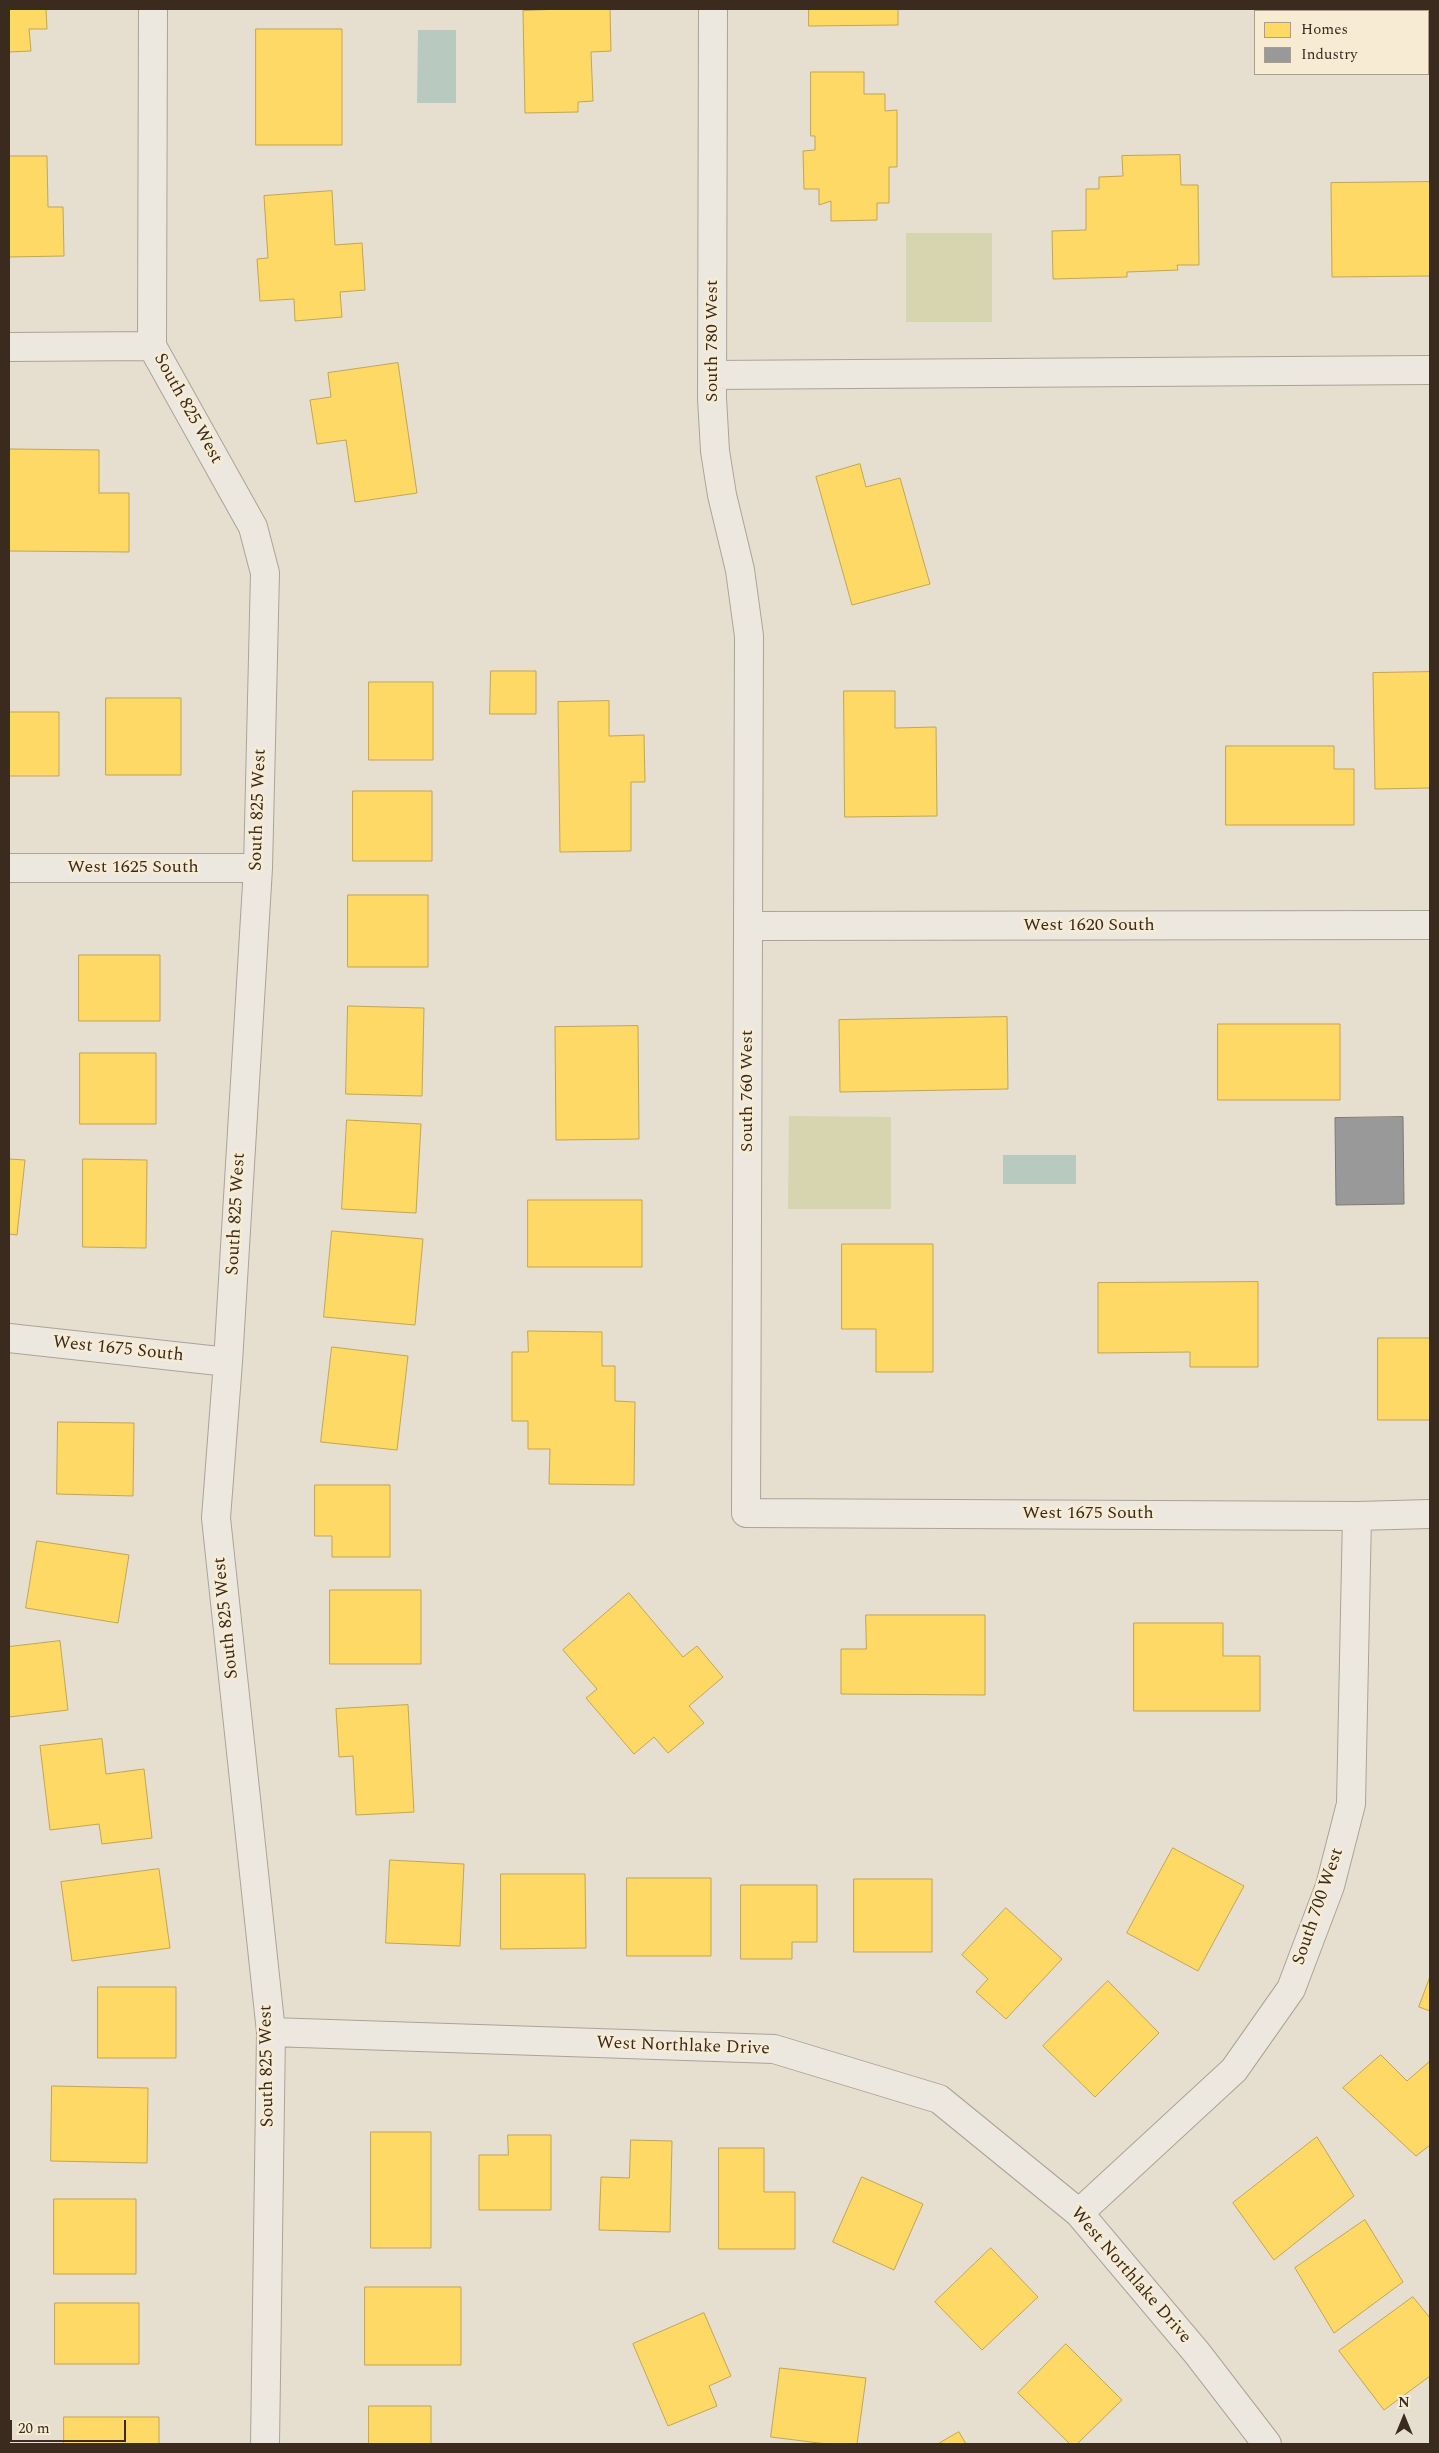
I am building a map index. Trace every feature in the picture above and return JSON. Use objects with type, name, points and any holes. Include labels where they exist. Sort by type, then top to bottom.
[{"type":"street","name":"South 825 West","points":[[153,9],[152,346],[253,527],[265,573],[258,868],[228,1362],[216,1518],[271,2032],[264,2444]]},
{"type":"street","name":"South 780 West","points":[[713,9],[712,375],[715,451],[722,495],[746,604],[750,670]]},
{"type":"street","points":[[9,347],[152,346]]},
{"type":"street","points":[[712,375],[1430,370]]},
{"type":"street","name":"South 760 West","points":[[746,1513],[750,670]]},
{"type":"street","name":"West 1625 South","points":[[9,868],[258,868]]},
{"type":"street","name":"West 1620 South","points":[[748,926],[1430,925]]},
{"type":"street","name":"West 1675 South","points":[[9,1338],[228,1362]]},
{"type":"street","name":"West 1675 South","points":[[746,1513],[1357,1516],[1430,1514]]},
{"type":"street","name":"South 700 West","points":[[1079,2214],[1234,2070],[1291,1988],[1330,1886],[1351,1804],[1357,1516]]},
{"type":"street","name":"West Northlake Drive","points":[[271,2032],[774,2049],[939,2099],[1079,2214],[1197,2353],[1267,2444]]},
{"type":"green space","points":[[906,233],[992,233],[992,322],[906,322]]},
{"type":"green space","points":[[789,1116],[891,1117],[891,1209],[788,1209]]},
{"type":"shaded area","points":[[418,30],[456,30],[456,103],[417,103]]},
{"type":"shaded area","points":[[1003,1155],[1076,1155],[1076,1184],[1003,1184]]},
{"type":"building: Homes","points":[[9,9],[46,9],[47,29],[29,29],[31,51],[9,52]]},
{"type":"building: Homes","points":[[610,9],[611,51],[591,52],[593,101],[578,102],[578,112],[525,113],[523,11]]},
{"type":"building: Homes","points":[[809,9],[898,9],[898,25],[809,26]]},
{"type":"building: Homes","points":[[256,29],[342,29],[342,145],[256,145]]},
{"type":"building: Homes","points":[[811,72],[864,72],[864,94],[885,94],[885,111],[897,110],[897,167],[889,167],[889,203],[877,203],[877,220],[831,221],[831,201],[819,205],[819,189],[804,189],[803,151],[815,150],[815,136],[811,136]]},
{"type":"building: Homes","points":[[1180,155],[1181,185],[1198,185],[1199,265],[1177,265],[1178,270],[1127,272],[1127,277],[1053,279],[1052,231],[1086,230],[1086,189],[1099,189],[1099,177],[1123,176],[1122,156]]},
{"type":"building: Homes","points":[[9,156],[47,156],[48,207],[63,207],[64,256],[9,257]]},
{"type":"building: Homes","points":[[1430,182],[1430,276],[1332,277],[1331,183]]},
{"type":"building: Homes","points":[[332,191],[335,245],[362,243],[365,290],[340,292],[342,317],[295,321],[294,299],[260,301],[257,259],[268,258],[264,196]]},
{"type":"building: Homes","points":[[398,363],[417,493],[355,502],[346,440],[317,444],[310,400],[331,397],[328,373]]},
{"type":"building: Homes","points":[[9,449],[99,450],[99,493],[129,493],[129,552],[9,551]]},
{"type":"building: Homes","points":[[860,464],[866,487],[900,478],[930,584],[852,605],[816,477]]},
{"type":"building: Homes","points":[[491,671],[536,671],[536,714],[490,714]]},
{"type":"building: Homes","points":[[1430,672],[1430,788],[1375,789],[1373,673]]},
{"type":"building: Homes","points":[[369,682],[433,682],[433,760],[369,760]]},
{"type":"building: Homes","points":[[844,691],[895,691],[895,728],[936,727],[937,816],[845,817]]},
{"type":"building: Homes","points":[[106,698],[181,698],[181,775],[106,775]]},
{"type":"building: Homes","points":[[609,701],[609,736],[644,735],[645,782],[631,782],[631,851],[560,852],[558,702]]},
{"type":"building: Homes","points":[[9,712],[59,712],[59,776],[9,776]]},
{"type":"building: Homes","points":[[1226,746],[1334,746],[1334,769],[1354,769],[1354,825],[1226,825]]},
{"type":"building: Homes","points":[[353,791],[432,791],[432,861],[353,861]]},
{"type":"building: Homes","points":[[348,895],[428,895],[428,967],[348,967]]},
{"type":"building: Homes","points":[[79,955],[160,955],[160,1021],[79,1021]]},
{"type":"building: Homes","points":[[348,1006],[424,1008],[422,1096],[346,1094]]},
{"type":"building: Homes","points":[[1007,1017],[1008,1089],[840,1092],[839,1020]]},
{"type":"building: Homes","points":[[1218,1024],[1340,1024],[1340,1100],[1218,1100]]},
{"type":"building: Homes","points":[[638,1026],[639,1139],[556,1140],[555,1027]]},
{"type":"building: Homes","points":[[80,1053],[156,1053],[156,1124],[80,1124]]},
{"type":"building: Homes","points":[[347,1120],[421,1124],[416,1213],[342,1209]]},
{"type":"building: Homes","points":[[9,1159],[25,1160],[17,1235],[9,1234]]},
{"type":"building: Homes","points":[[83,1159],[147,1160],[146,1248],[83,1247]]},
{"type":"building: Homes","points":[[528,1200],[642,1200],[642,1267],[528,1267]]},
{"type":"building: Homes","points":[[332,1231],[423,1239],[415,1325],[324,1317]]},
{"type":"building: Homes","points":[[842,1244],[933,1244],[933,1372],[876,1372],[876,1329],[842,1329]]},
{"type":"building: Homes","points":[[1258,1282],[1258,1367],[1190,1367],[1190,1352],[1098,1353],[1098,1283]]},
{"type":"building: Homes","points":[[528,1331],[602,1332],[602,1366],[615,1366],[615,1401],[635,1402],[634,1485],[549,1484],[550,1449],[528,1449],[528,1421],[512,1421],[512,1352],[528,1352]]},
{"type":"building: Homes","points":[[1378,1338],[1430,1338],[1430,1420],[1378,1420]]},
{"type":"building: Homes","points":[[332,1347],[408,1356],[397,1450],[321,1442]]},
{"type":"building: Homes","points":[[58,1422],[134,1423],[133,1496],[57,1494]]},
{"type":"building: Homes","points":[[315,1485],[390,1485],[390,1557],[332,1557],[332,1536],[315,1536]]},
{"type":"building: Homes","points":[[37,1541],[129,1555],[118,1623],[26,1608]]},
{"type":"building: Homes","points":[[330,1590],[421,1590],[421,1664],[330,1664]]},
{"type":"building: Homes","points":[[629,1593],[683,1657],[697,1646],[723,1677],[689,1706],[704,1723],[668,1753],[654,1737],[634,1754],[586,1698],[597,1689],[563,1650]]},
{"type":"building: Homes","points":[[866,1615],[985,1615],[985,1695],[841,1694],[841,1649],[866,1649]]},
{"type":"building: Homes","points":[[1134,1623],[1223,1623],[1223,1656],[1260,1656],[1260,1711],[1134,1711]]},
{"type":"building: Homes","points":[[60,1641],[68,1710],[9,1717],[9,1647]]},
{"type":"building: Homes","points":[[408,1705],[414,1812],[356,1815],[353,1756],[339,1757],[336,1709]]},
{"type":"building: Homes","points":[[102,1739],[106,1774],[144,1769],[152,1838],[102,1844],[99,1824],[50,1830],[40,1746]]},
{"type":"building: Homes","points":[[1173,1848],[1244,1886],[1198,1971],[1127,1933]]},
{"type":"building: Homes","points":[[390,1860],[464,1864],[460,1946],[386,1943]]},
{"type":"building: Homes","points":[[159,1869],[170,1948],[72,1961],[61,1882]]},
{"type":"building: Homes","points":[[501,1874],[585,1874],[586,1948],[501,1949]]},
{"type":"building: Homes","points":[[627,1878],[711,1878],[711,1956],[627,1956]]},
{"type":"building: Homes","points":[[854,1879],[932,1879],[932,1952],[854,1952]]},
{"type":"building: Homes","points":[[741,1885],[817,1885],[817,1942],[792,1942],[792,1959],[741,1959]]},
{"type":"building: Homes","points":[[1006,1908],[1062,1959],[1006,2019],[976,1992],[988,1979],[962,1955]]},
{"type":"building: Homes","points":[[1430,1977],[1430,2011],[1419,2007]]},
{"type":"building: Homes","points":[[1108,1981],[1159,2033],[1095,2097],[1043,2046]]},
{"type":"building: Homes","points":[[98,1987],[176,1987],[176,2058],[98,2058]]},
{"type":"building: Homes","points":[[1381,2055],[1407,2081],[1430,2061],[1430,2145],[1416,2156],[1343,2088]]},
{"type":"building: Homes","points":[[52,2086],[148,2088],[147,2163],[51,2161]]},
{"type":"building: Homes","points":[[371,2132],[431,2132],[431,2248],[371,2248]]},
{"type":"building: Homes","points":[[508,2135],[551,2135],[551,2210],[479,2210],[479,2155],[508,2155]]},
{"type":"building: Homes","points":[[1317,2137],[1354,2196],[1274,2260],[1233,2203]]},
{"type":"building: Homes","points":[[631,2140],[672,2141],[670,2232],[599,2230],[601,2177],[629,2178]]},
{"type":"building: Homes","points":[[719,2148],[764,2148],[764,2192],[795,2192],[795,2249],[719,2249]]},
{"type":"building: Homes","points":[[862,2177],[923,2204],[894,2270],[833,2242]]},
{"type":"building: Homes","points":[[54,2199],[136,2199],[136,2274],[54,2274]]},
{"type":"building: Homes","points":[[1365,2220],[1403,2282],[1334,2333],[1295,2268]]},
{"type":"building: Homes","points":[[991,2248],[1038,2297],[982,2350],[935,2302]]},
{"type":"building: Homes","points":[[365,2287],[461,2287],[461,2365],[365,2365]]},
{"type":"building: Homes","points":[[1413,2297],[1430,2318],[1430,2376],[1384,2410],[1339,2351]]},
{"type":"building: Homes","points":[[55,2303],[139,2303],[139,2364],[55,2364]]},
{"type":"building: Homes","points":[[704,2313],[731,2376],[709,2386],[717,2406],[668,2426],[633,2344]]},
{"type":"building: Homes","points":[[1066,2344],[1122,2400],[1077,2444],[1070,2444],[1018,2393]]},
{"type":"building: Homes","points":[[780,2368],[866,2378],[857,2444],[827,2444],[771,2437]]},
{"type":"building: Homes","points":[[369,2406],[431,2406],[431,2444],[369,2444]]},
{"type":"building: Homes","points":[[64,2417],[159,2417],[159,2444],[64,2444]]},
{"type":"building: Homes","points":[[959,2432],[966,2444],[938,2444]]},
{"type":"building: Industry","points":[[1403,1117],[1404,1204],[1336,1205],[1335,1118]]}]
